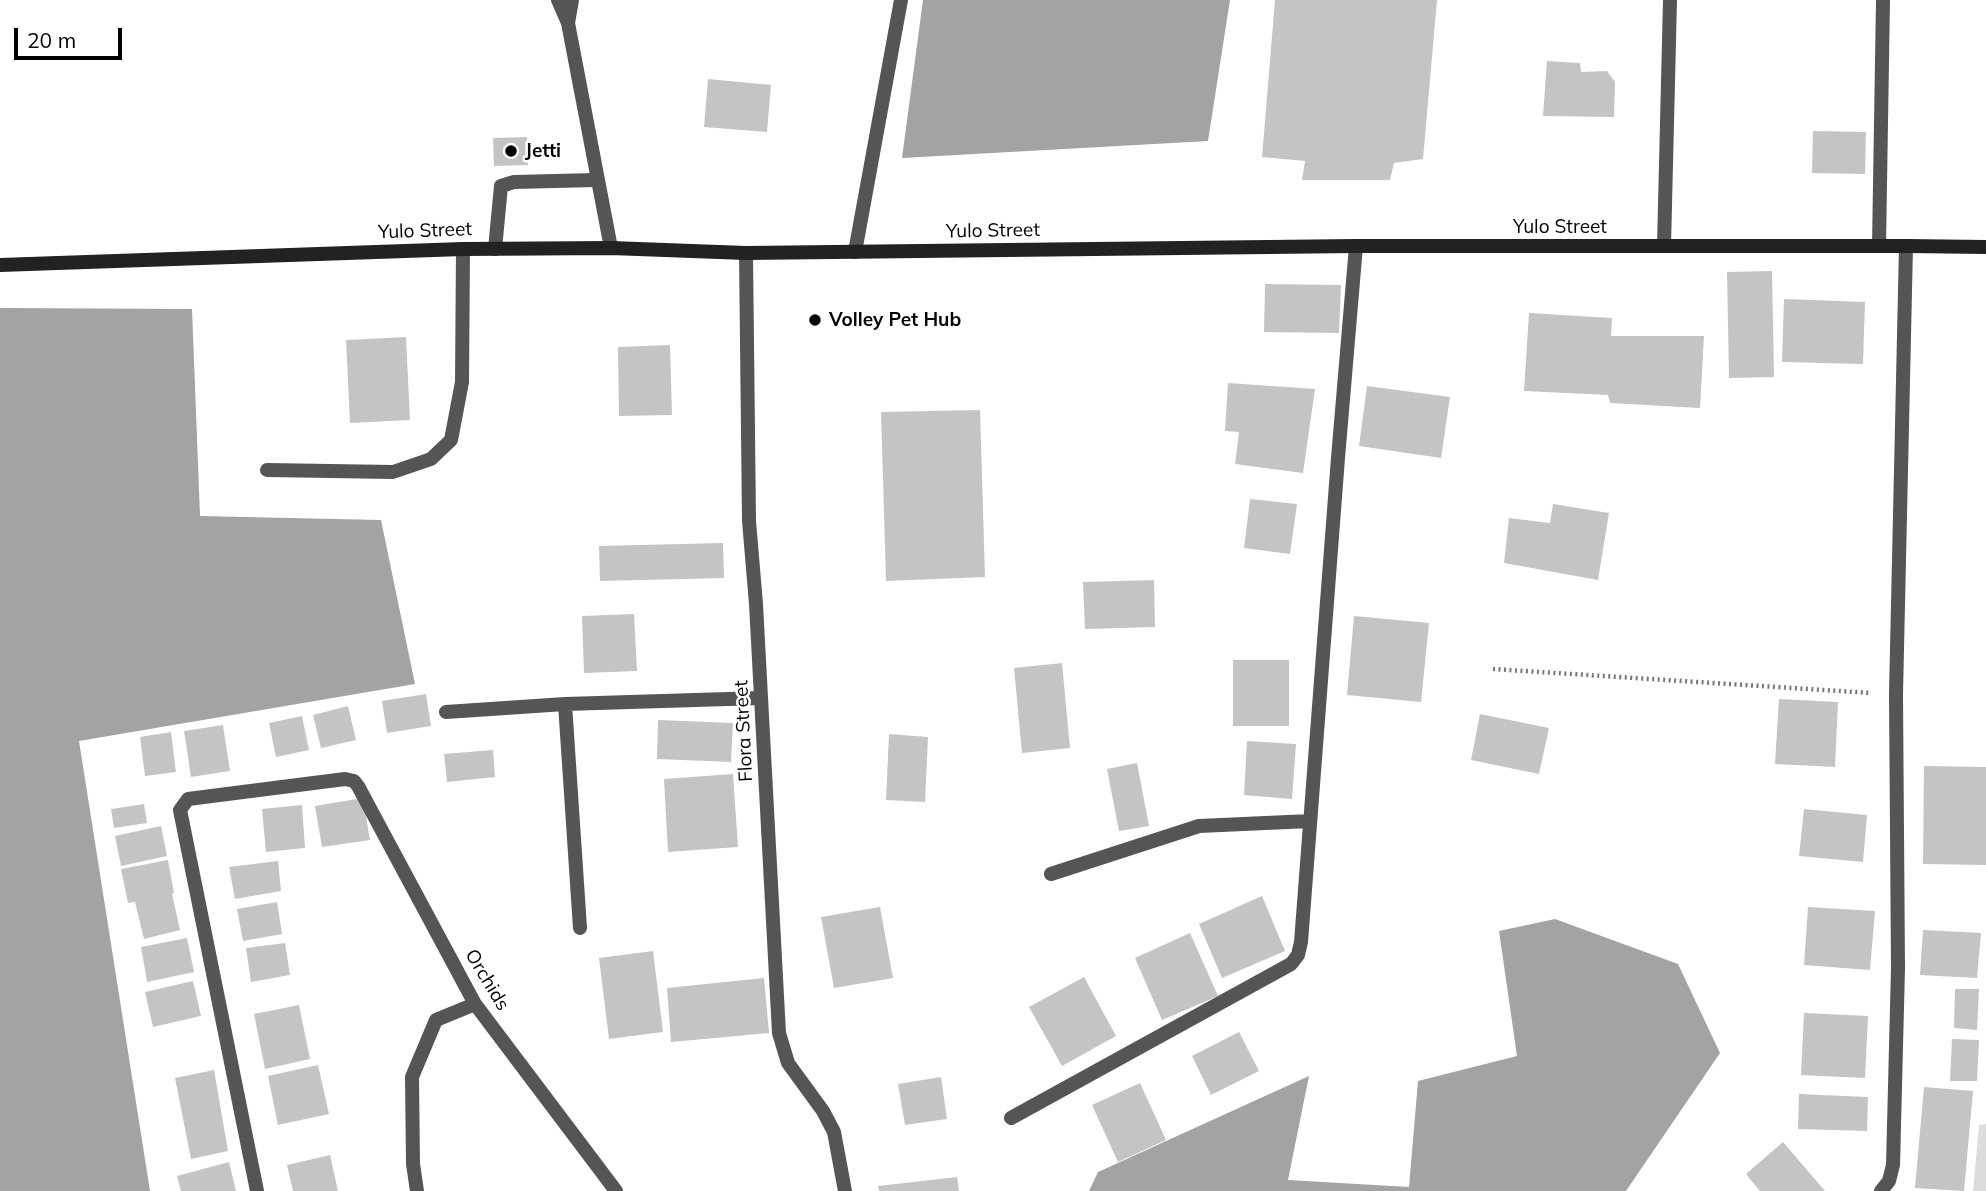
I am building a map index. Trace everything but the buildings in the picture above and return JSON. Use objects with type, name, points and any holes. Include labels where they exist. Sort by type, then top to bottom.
[{"type":"main road","name":"Yulo Street","points":[[0,265],[463,249],[611,248],[746,253],[1356,246],[1986,247]]},
{"type":"street","points":[[558,0],[568,23],[611,248]]},
{"type":"street","points":[[568,23],[572,0]]},
{"type":"street","points":[[855,252],[901,0]]},
{"type":"street","points":[[1664,246],[1670,0]]},
{"type":"street","points":[[1879,246],[1883,0]]},
{"type":"street","points":[[495,249],[501,187],[514,182],[597,180]]},
{"type":"street","points":[[1011,1118],[1291,964],[1298,955],[1356,246]]},
{"type":"street","points":[[1881,1191],[1889,1181],[1893,1165],[1898,968],[1896,694],[1906,246]]},
{"type":"street","points":[[267,470],[393,472],[431,459],[451,440],[462,382],[463,249]]},
{"type":"street","name":"Flora Street","points":[[746,253],[749,521],[779,1033],[789,1063],[823,1111],[834,1132],[845,1191]]},
{"type":"street","points":[[446,712],[565,704],[761,698]]},
{"type":"street","points":[[565,704],[580,928]]},
{"type":"street","name":"Orchids","points":[[257,1191],[180,810],[188,799],[345,779],[354,781],[359,786],[475,1004],[616,1191]]},
{"type":"street","points":[[1051,874],[1199,826],[1310,821]]},
{"type":"street","points":[[417,1191],[413,1164],[412,1077],[436,1020],[475,1004]]},
{"type":"path","points":[[1493,669],[1896,694]]},
{"type":"shaded area","points":[[923,0],[1230,0],[1208,141],[902,158]]},
{"type":"shaded area","points":[[0,308],[192,309],[200,516],[381,520],[415,684],[79,741],[150,1191],[0,1191]]},
{"type":"shaded area","points":[[1555,919],[1678,964],[1720,1053],[1626,1191],[1089,1191],[1098,1172],[1309,1076],[1288,1180],[1409,1187],[1418,1081],[1517,1056],[1499,931]]},
{"type":"shaded area","points":[[1986,1124],[1986,1191],[1973,1191],[1979,1125]]},
{"type":"place","name":"Jetti","points":[[511,151]]},
{"type":"place","name":"Volley Pet Hub","points":[[815,320]]}]
